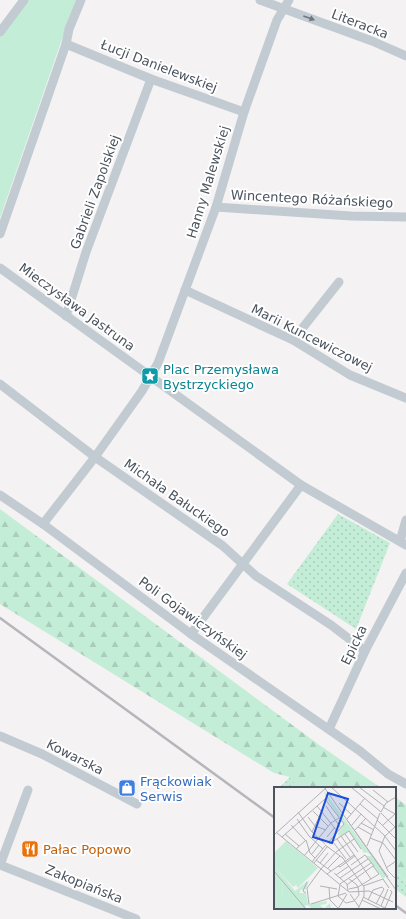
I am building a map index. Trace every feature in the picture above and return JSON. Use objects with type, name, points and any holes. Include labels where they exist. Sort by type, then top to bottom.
[{"type":"street","points":[[0,32],[23,0]]},
{"type":"street","points":[[0,234],[66,44],[69,29],[81,0]]},
{"type":"street","name":"Literacka","points":[[260,0],[372,41],[406,56]]},
{"type":"street","name":"Hanny Malewskiej","points":[[95,457],[142,391],[158,362],[216,207],[244,112],[277,20],[289,0]]},
{"type":"street","name":"Łucji Danielewskiej","points":[[66,44],[151,79],[244,112]]},
{"type":"street","name":"Gabrieli Zapolskiej","points":[[66,316],[92,238],[151,79]]},
{"type":"street","name":"Wincentego Różańskiego","points":[[216,207],[351,216],[406,217]]},
{"type":"street","name":"Mieczysława Jastruna","points":[[0,268],[301,485],[403,543]]},
{"type":"street","points":[[293,340],[339,282]]},
{"type":"street","name":"Marii Kuncewiczowej","points":[[186,290],[293,340],[350,375],[406,398]]},
{"type":"street","name":"Michała Bałuckiego","points":[[0,384],[95,457],[223,546],[256,576],[332,625],[365,651]]},
{"type":"street","points":[[43,524],[95,457]]},
{"type":"street","points":[[191,634],[301,485]]},
{"type":"street","name":"Poli Gojawiczyńskiej","points":[[0,495],[43,524],[191,634],[360,751],[388,774],[406,784]]},
{"type":"street","points":[[403,543],[406,520]]},
{"type":"street","name":"Epicka","points":[[329,729],[365,651],[406,573]]},
{"type":"street","name":"Kowarska","points":[[0,736],[42,754],[137,804]]},
{"type":"street","points":[[0,865],[28,790]]},
{"type":"street","name":"Zakopiańska","points":[[0,865],[136,919]]},
{"type":"green space","points":[[27,0],[77,0],[70,16],[0,218],[0,37]]},
{"type":"green space","points":[[0,509],[318,744],[380,787],[298,787],[290,777],[274,773],[0,604]]},
{"type":"green space","points":[[338,514],[390,543],[356,629],[287,584]]},
{"type":"green space","points":[[290,777],[298,787],[280,787]]},
{"type":"green space","points":[[396,798],[406,805],[406,881],[396,872]]},
{"type":"green space","points":[[396,872],[406,881],[406,897],[396,890]]},
{"type":"railway","points":[[0,618],[274,817]]},
{"type":"railway","points":[[396,906],[406,913]]},
{"type":"place","name":"Plac Przemysława Bystrzyckiego","points":[[150,376]]},
{"type":"place","name":"Frąckowiak Serwis","points":[[127,788]]},
{"type":"place","name":"Pałac Popowo","points":[[30,849]]}]
